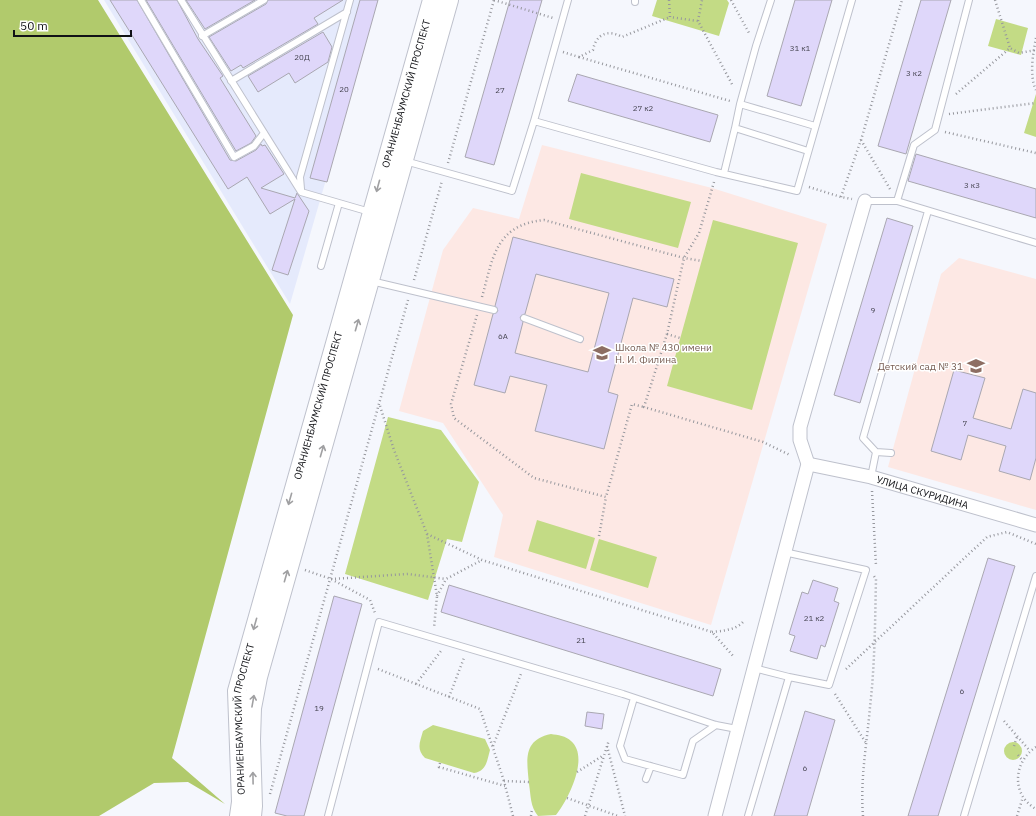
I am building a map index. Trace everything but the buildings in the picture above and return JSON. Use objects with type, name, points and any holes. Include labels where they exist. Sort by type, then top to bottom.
[{"type":"main road","name":"ОРАНИЕНБАУМСКИЙ ПРОСПЕКТ","points":[[252,816],[252,708],[258,677],[369,280],[386,156],[432,0]]},
{"type":"main road","name":"ОРАНИЕНБАУМСКИЙ ПРОСПЕКТ","points":[[239,816],[241,802],[237,691],[379,215],[404,161],[449,0]]},
{"type":"main road","points":[[386,156],[404,161]]},
{"type":"street","points":[[715,816],[808,464],[800,440],[800,427],[866,200]]},
{"type":"street","name":"УЛИЦА СКУРИДИНА","points":[[808,464],[871,477],[1036,525]]},
{"type":"lane","points":[[141,0],[234,157],[254,146],[264,133]]},
{"type":"lane","points":[[181,0],[202,36],[301,192],[379,215]]},
{"type":"lane","points":[[202,36],[264,0]]},
{"type":"lane","points":[[301,192],[300,177],[350,0]]},
{"type":"lane","points":[[404,161],[512,191],[534,121],[568,0]]},
{"type":"lane","points":[[724,173],[740,104],[756,46],[771,0]]},
{"type":"lane","points":[[534,121],[716,172],[797,191],[852,0]]},
{"type":"lane","points":[[897,201],[914,145],[935,130],[943,105],[969,0]]},
{"type":"lane","points":[[231,81],[347,12]]},
{"type":"lane","points":[[740,104],[815,126]]},
{"type":"lane","points":[[735,128],[808,151]]},
{"type":"lane","points":[[866,200],[897,201],[1036,244]]},
{"type":"lane","points":[[321,266],[339,203]]},
{"type":"lane","points":[[891,454],[876,452],[863,438],[928,211]]},
{"type":"lane","points":[[369,280],[494,310]]},
{"type":"lane","points":[[524,318],[580,339]]},
{"type":"lane","points":[[871,477],[876,452]]},
{"type":"lane","points":[[754,668],[829,685],[866,570],[784,552]]},
{"type":"lane","points":[[964,816],[1036,576]]},
{"type":"lane","points":[[328,816],[379,622],[634,698],[716,725],[737,729]]},
{"type":"lane","points":[[748,816],[789,677]]},
{"type":"lane","points":[[634,698],[620,746],[625,759],[683,775],[693,741],[716,725]]},
{"type":"lane","points":[[646,779],[651,766]]},
{"type":"path","points":[[268,801],[494,0],[562,21]]},
{"type":"path","points":[[669,0],[670,17]]},
{"type":"path","points":[[702,0],[698,21],[736,92],[740,104]]},
{"type":"path","points":[[731,0],[756,46]]},
{"type":"path","points":[[799,184],[841,197],[861,140],[902,0]]},
{"type":"path","points":[[995,0],[1010,48],[1019,53],[1035,50]]},
{"type":"path","points":[[579,57],[593,50],[596,40],[603,34],[612,33],[622,37],[670,17],[698,21]]},
{"type":"path","points":[[1036,38],[1032,82],[1036,90]]},
{"type":"path","points":[[943,105],[1010,48]]},
{"type":"path","points":[[554,49],[740,104]]},
{"type":"path","points":[[940,115],[1036,103]]},
{"type":"path","points":[[935,130],[1036,153]]},
{"type":"path","points":[[861,140],[897,201]]},
{"type":"path","points":[[644,407],[667,334],[684,258],[699,233],[716,172]]},
{"type":"path","points":[[606,497],[534,478],[454,418],[451,404],[496,248],[508,234],[519,226],[544,220],[684,258],[702,261]]},
{"type":"path","points":[[667,334],[680,338]]},
{"type":"path","points":[[599,536],[606,497],[632,404],[769,444],[808,464]]},
{"type":"path","points":[[380,405],[394,450],[427,534],[437,596],[433,638]]},
{"type":"path","points":[[863,816],[861,794],[870,706],[876,579],[871,477]]},
{"type":"path","points":[[866,743],[829,685],[987,537],[1007,532],[1036,544]]},
{"type":"path","points":[[427,534],[482,560],[712,632],[726,630],[740,625],[743,622]]},
{"type":"path","points":[[330,579],[408,574],[446,579],[482,560]]},
{"type":"path","points":[[866,570],[876,579]]},
{"type":"path","points":[[312,571],[370,600],[379,622]]},
{"type":"path","points":[[437,596],[446,579]]},
{"type":"path","points":[[712,632],[734,657]]},
{"type":"path","points":[[416,684],[444,645]]},
{"type":"path","points":[[450,697],[468,648]]},
{"type":"path","points":[[493,746],[525,666]]},
{"type":"path","points":[[373,667],[480,709],[504,781],[513,816]]},
{"type":"path","points":[[996,712],[1030,751]]},
{"type":"path","points":[[1014,746],[1017,736]]},
{"type":"path","points":[[585,816],[610,738]]},
{"type":"path","points":[[607,746],[625,816]]},
{"type":"path","points":[[1036,746],[1022,760],[1019,767],[1017,781],[1023,797],[1029,805],[1036,809]]},
{"type":"path","points":[[577,772],[604,754]]},
{"type":"path","points":[[1018,755],[1022,760]]},
{"type":"path","points":[[440,763],[439,767],[505,786]]},
{"type":"path","points":[[504,781],[529,782]]},
{"type":"path","points":[[1017,816],[1023,797]]},
{"type":"path","points":[[567,798],[618,816]]},
{"type":"path","points":[[531,816],[532,809]]},
{"type":"shaded area","points":[[104,0],[378,0],[290,304]]},
{"type":"shaded area","name":"Школа № 430 имени Н. И. Филина","points":[[542,145],[712,188],[827,224],[711,625],[494,557],[503,515],[443,423],[399,411],[443,250],[473,208],[519,219]]},
{"type":"shaded area","name":"Детский сад № 31","points":[[959,258],[1036,279],[1036,510],[888,467],[941,274]]},
{"type":"green space","points":[[0,0],[98,0],[293,315],[172,758],[225,804],[188,782],[154,783],[99,816],[0,816]]},
{"type":"green space","points":[[657,0],[727,0],[729,3],[719,36],[652,16]]},
{"type":"green space","points":[[996,19],[1028,28],[1021,55],[988,46]]},
{"type":"green space","points":[[1036,94],[1036,137],[1024,133]]},
{"type":"green space","points":[[581,173],[691,202],[678,248],[569,219]]},
{"type":"green space","points":[[713,220],[798,243],[752,410],[667,386]]},
{"type":"green space","points":[[388,417],[441,430],[479,482],[462,542],[447,539],[428,600],[345,574]]},
{"type":"green space","points":[[537,520],[595,538],[586,569],[528,551]]},
{"type":"green space","points":[[599,539],[657,557],[648,588],[590,570]]},
{"type":"green space","points":[[433,725],[485,739],[490,750],[487,761],[482,770],[474,773],[425,758],[420,752],[420,742],[423,731]]},
{"type":"green space","points":[[551,734],[559,735],[571,741],[576,748],[578,767],[571,789],[556,815],[538,816],[532,805],[527,760],[528,753],[535,741]]},
{"type":"green space","points":[[1009,742],[1017,742],[1022,747],[1020,758],[1017,760],[1009,760],[1004,755],[1004,747]]},
{"type":"place","name":"Школа № 430 имени Н. И. Филина","points":[[602,353]]},
{"type":"place","name":"Детский сад № 31","points":[[976,366]]}]
